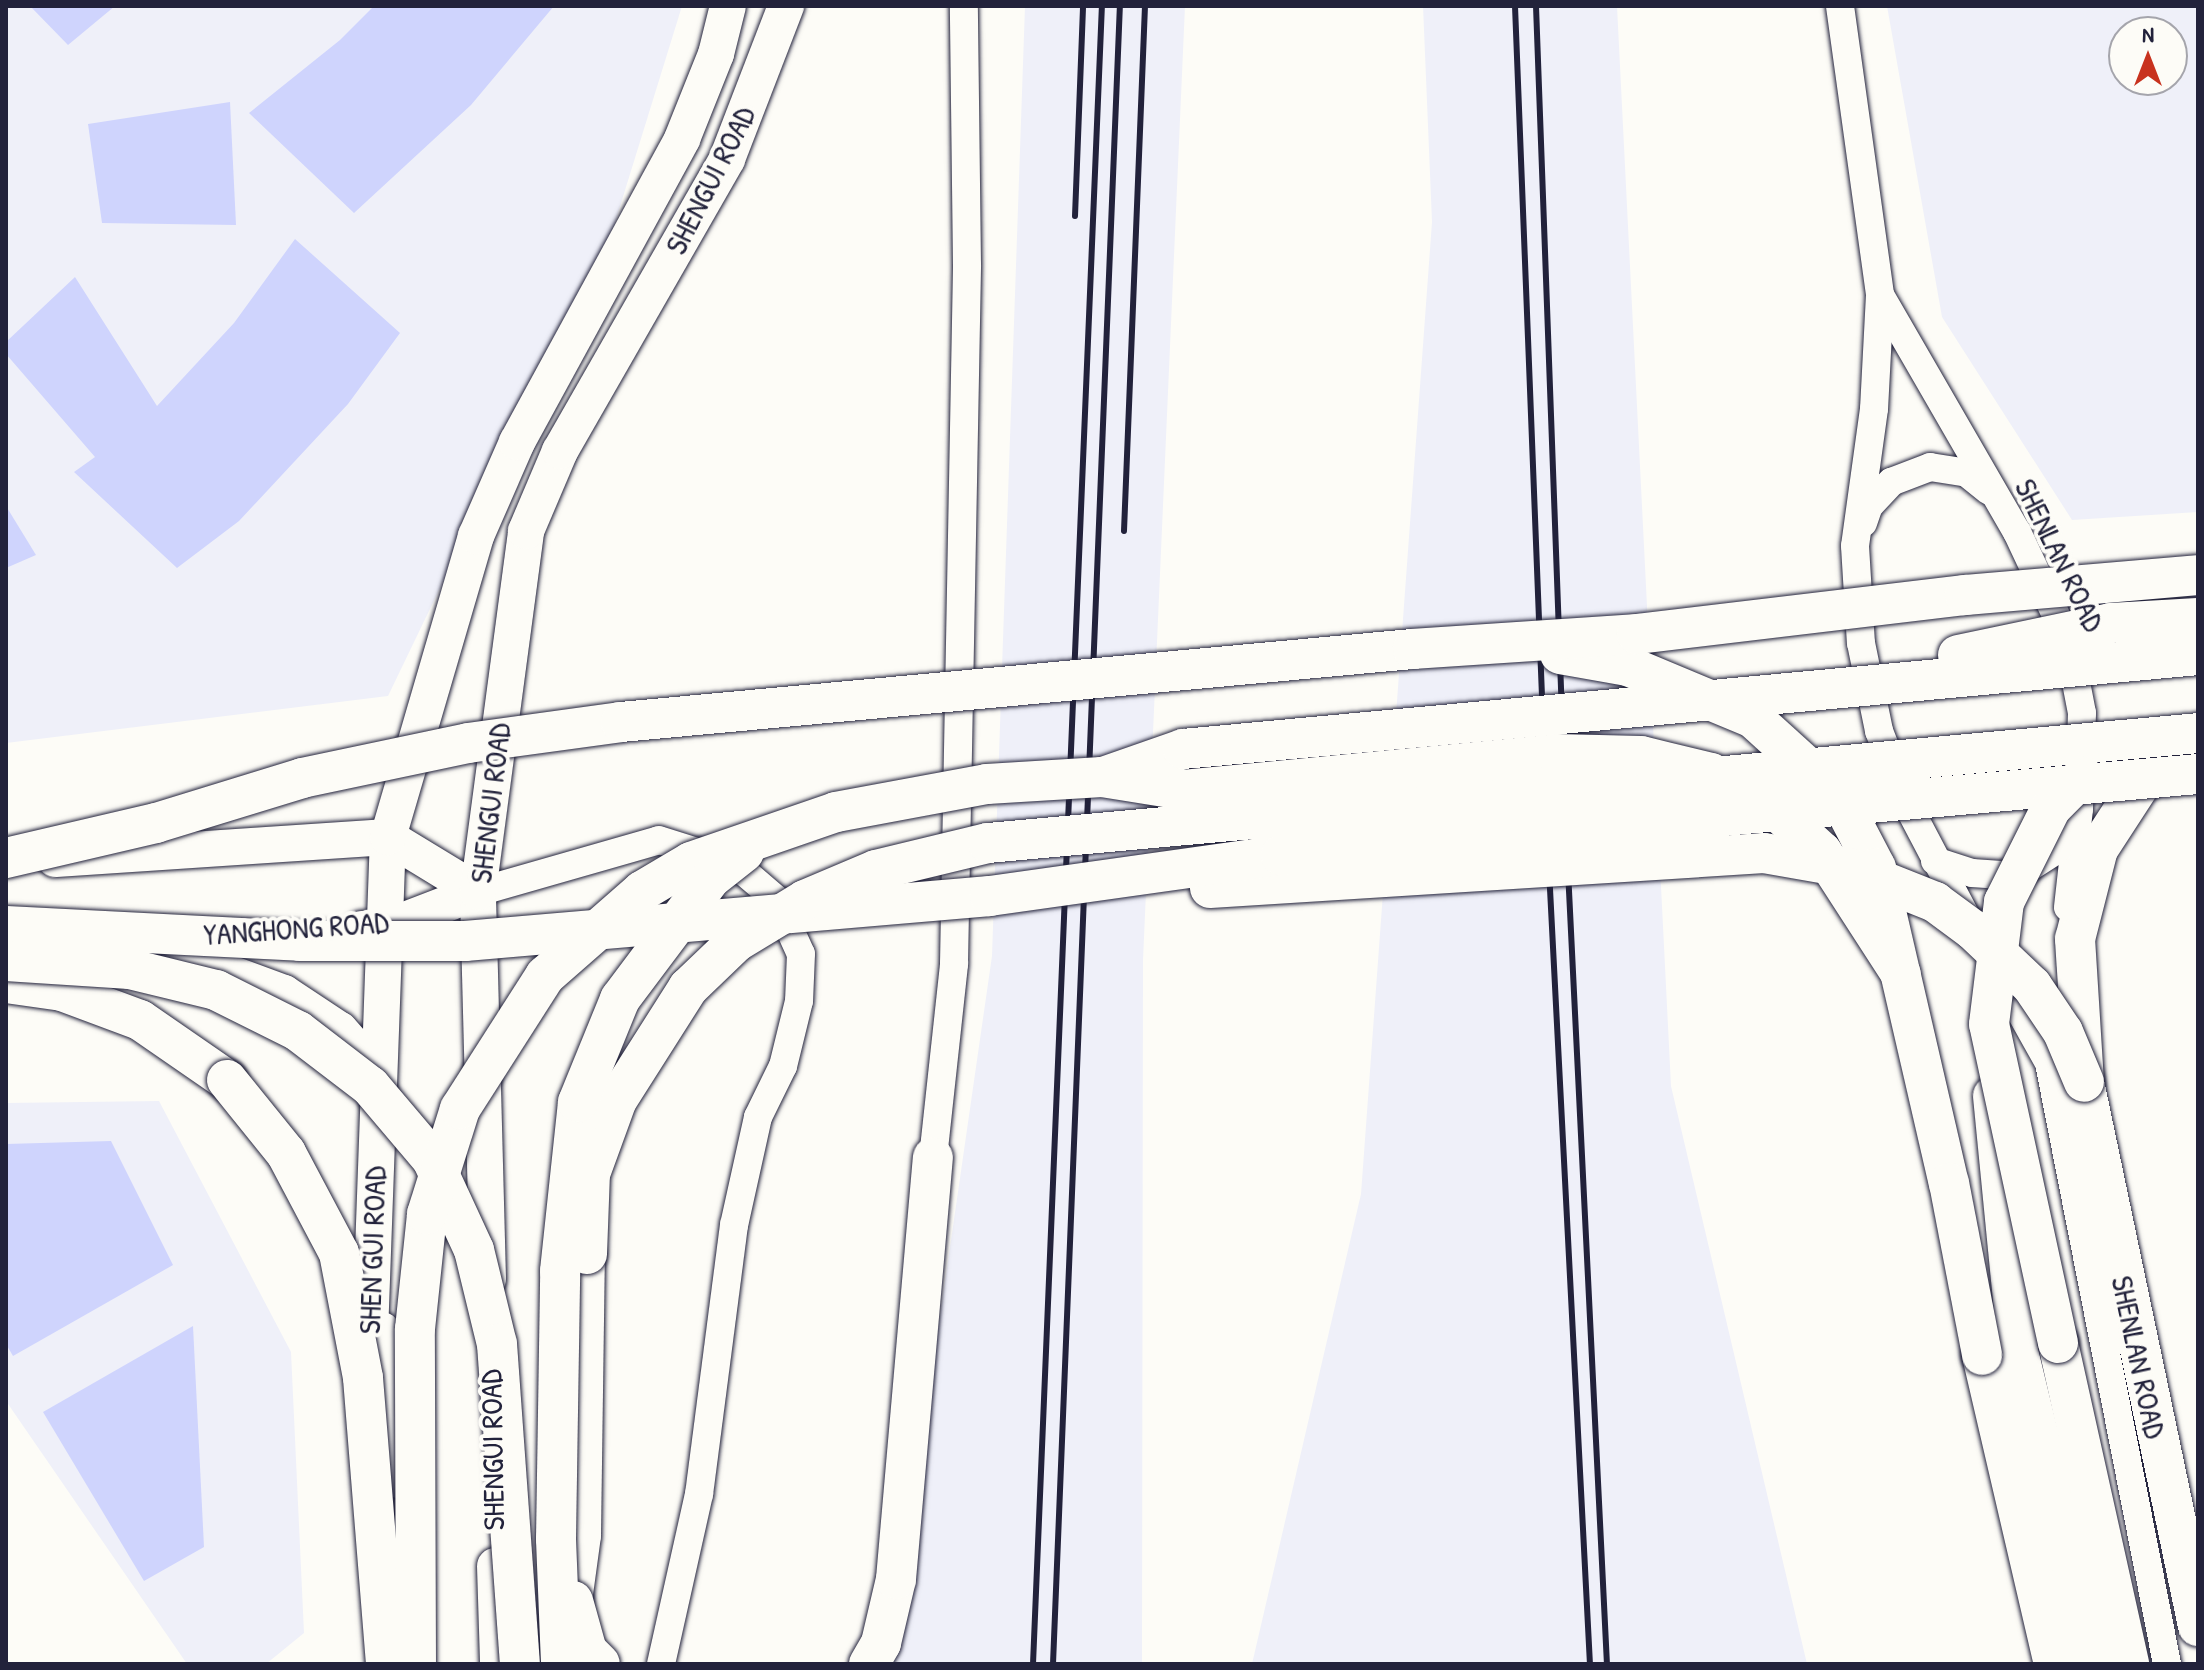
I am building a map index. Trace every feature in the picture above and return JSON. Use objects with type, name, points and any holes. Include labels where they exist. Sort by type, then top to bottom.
[{"type":"highway","points":[[6,860],[156,823],[302,778],[468,743],[621,722],[1413,649],[1637,634],[1965,595],[2198,575]]},
{"type":"highway","points":[[1771,695],[2111,623],[2198,618]]},
{"type":"highway","points":[[1413,649],[1521,648],[1628,666],[1753,718],[1838,795],[1876,868],[1949,1183],[1982,1355],[2054,1664]]},
{"type":"highway","points":[[1102,777],[1183,749],[2198,655]]},
{"type":"highway","points":[[2094,1664],[2018,1351],[1997,1177],[1989,1024],[2004,902],[2051,808],[2120,739],[2198,708]]},
{"type":"highway","points":[[2198,732],[2152,766],[2098,849],[2075,939],[2084,1082],[2198,1626]]},
{"type":"highway","points":[[587,1254],[590,1174],[617,1100],[688,988],[736,942],[805,900],[876,870],[988,843],[2198,732]]},
{"type":"highway","points":[[416,1664],[415,1329],[427,1214],[460,1109],[545,976],[642,891],[691,862],[766,835],[904,797],[987,784],[1102,777],[1183,790],[1556,754],[1641,756],[1711,773],[1774,808],[1822,852],[1901,974]]},
{"type":"highway","points":[[990,896],[1281,855],[2198,774]]},
{"type":"highway","points":[[562,1664],[556,1539],[560,1271],[578,1102],[620,999],[664,935],[711,878],[766,835]]},
{"type":"highway","points":[[6,926],[300,941],[465,941],[990,896],[1286,885],[1626,859],[1778,855],[1850,868],[1935,902],[1973,930],[2032,986],[2063,1032],[2084,1082]]},
{"type":"highway","points":[[6,961],[130,969],[216,990],[298,1031],[370,1086],[432,1159],[474,1250],[497,1344],[520,1664]]},
{"type":"highway","points":[[6,983],[62,991],[140,1020],[227,1080],[286,1153],[339,1253],[363,1378],[386,1664]]},
{"type":"highway","points":[[1989,1024],[2129,1664]]},
{"type":"highway","points":[[869,1664],[881,1643],[896,1579],[933,1158]]},
{"type":"highway","points":[[1949,1183],[2018,1351]]},
{"type":"highway","points":[[556,1539],[587,1651],[600,1664]]},
{"type":"main road","name":"SHENGUI ROAD","points":[[388,837],[476,536],[517,442],[682,139],[716,54],[728,6]]},
{"type":"main road","name":"SHENGUI ROAD","points":[[498,1664],[478,892],[526,531],[560,451],[727,159],[786,6]]},
{"type":"main road","points":[[6,860],[388,837],[478,892]]},
{"type":"main road","name":"SHEN GUI ROAD","points":[[370,1664],[369,1347],[374,1281],[377,1072],[388,837]]},
{"type":"main road","name":"YANGHONG ROAD","points":[[6,945],[384,928],[478,892]]},
{"type":"main road","points":[[137,939],[284,993],[340,1030],[377,1072]]},
{"type":"main road","points":[[562,1664],[583,1535],[587,1254]]},
{"type":"main road","points":[[374,1281],[424,1664]]},
{"type":"street","points":[[933,1158],[954,964],[967,265],[964,6]]},
{"type":"street","name":"SHENLAN ROAD","points":[[1840,6],[1880,295],[1874,409],[1855,546],[1861,643],[1879,731],[1935,861],[2049,1063]]},
{"type":"street","name":"SHENLAN ROAD","points":[[1880,295],[1996,497],[2068,641],[2082,713],[2079,809],[2049,1063],[2167,1664]]},
{"type":"street","points":[[1855,546],[1869,506],[1891,482],[1930,467],[1967,473],[1996,497]]},
{"type":"street","points":[[1935,861],[1972,873],[2016,876],[2058,849],[2079,809]]},
{"type":"street","points":[[478,892],[659,840],[735,864],[776,899],[801,954],[799,1001],[783,1066],[758,1117],[734,1225],[699,1494],[661,1664]]},
{"type":"shaded area","points":[[6,6],[682,6],[613,229],[388,696],[6,743]]},
{"type":"shaded area","points":[[1025,6],[1185,6],[1143,960],[1142,1664],[890,1664],[992,956]]},
{"type":"shaded area","points":[[1423,6],[1617,6],[1671,1086],[1807,1664],[1252,1664],[1361,1194],[1432,222]]},
{"type":"shaded area","points":[[1887,6],[2198,6],[2198,512],[2072,520],[1942,317]]},
{"type":"shaded area","points":[[159,1101],[291,1352],[304,1633],[266,1664],[187,1664],[6,1401],[6,1103]]},
{"type":"building","points":[[30,6],[115,6],[68,45]]},
{"type":"building","points":[[374,6],[554,6],[471,105],[354,213],[249,113],[340,40]]},
{"type":"building","points":[[230,102],[236,225],[102,223],[88,124]]},
{"type":"building","points":[[295,239],[400,333],[348,404],[239,521],[177,568],[74,472],[95,457],[6,354],[6,342],[75,277],[157,406],[234,323]]},
{"type":"building","points":[[6,506],[36,555],[6,568]]},
{"type":"building","points":[[111,1141],[173,1265],[13,1356],[6,1344],[6,1144]]},
{"type":"building","points":[[193,1326],[204,1547],[144,1581],[43,1412]]},
{"type":"railway","points":[[1075,216],[1083,6]]},
{"type":"railway","points":[[1033,1664],[1102,6]]},
{"type":"railway","points":[[1053,1664],[1120,6]]},
{"type":"railway","points":[[1124,531],[1145,6]]},
{"type":"railway","points":[[1515,6],[1548,850],[1590,1664]]},
{"type":"railway","points":[[1536,6],[1567,850],[1607,1664]]}]
